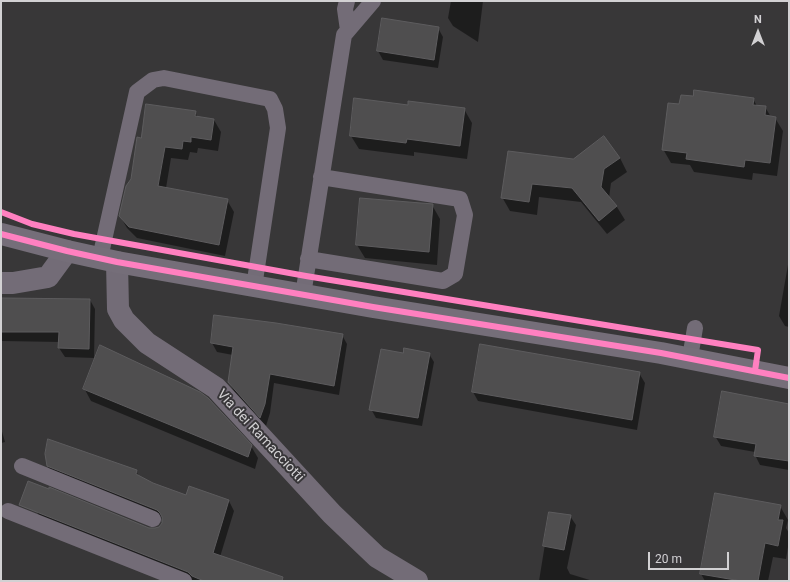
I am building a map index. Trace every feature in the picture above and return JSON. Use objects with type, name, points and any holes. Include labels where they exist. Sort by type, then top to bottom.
[{"type":"street","points":[[1,234],[108,260],[254,287],[690,358],[789,378]]},
{"type":"street","points":[[1,283],[13,283],[48,277],[67,251]]},
{"type":"street","name":"Via dei Ramacciotti","points":[[108,260],[118,309],[124,320],[147,343],[216,388],[332,514],[377,558],[417,581]]},
{"type":"lane","points":[[347,1],[345,9],[348,30]]},
{"type":"lane","points":[[303,295],[344,35],[373,1]]},
{"type":"lane","points":[[108,260],[137,92],[153,80],[164,78],[270,99],[276,109],[278,128],[254,287]]},
{"type":"lane","points":[[308,259],[443,281],[455,274],[465,215],[460,199],[321,177]]},
{"type":"lane","points":[[690,358],[695,328]]},
{"type":"lane","points":[[22,466],[153,519]]},
{"type":"lane","points":[[8,511],[184,581]]},
{"type":"building","points":[[382,18],[439,27],[434,60],[377,51]]},
{"type":"building","points":[[694,90],[754,98],[753,105],[766,106],[765,115],[776,117],[770,163],[745,160],[744,167],[686,159],[687,153],[662,150],[668,103],[679,104],[681,95],[693,96]]},
{"type":"building","points":[[354,98],[408,105],[408,101],[465,108],[460,146],[407,139],[406,143],[350,136]]},
{"type":"building","points":[[146,104],[196,111],[195,116],[214,119],[211,140],[191,137],[191,142],[183,141],[182,149],[165,147],[158,186],[228,199],[219,245],[129,227],[119,216],[126,186],[131,179],[137,137],[141,138]]},
{"type":"building","points":[[604,136],[620,158],[604,169],[601,187],[617,206],[599,221],[572,188],[532,184],[529,202],[501,198],[508,151],[573,159]]},
{"type":"building","points":[[360,198],[433,204],[429,252],[356,245]]},
{"type":"building","points":[[1,298],[90,299],[89,349],[58,348],[59,332],[1,332]]},
{"type":"building","points":[[214,315],[343,334],[334,386],[270,374],[265,404],[260,418],[228,382],[233,347],[211,343]]},
{"type":"building","points":[[480,344],[640,372],[632,420],[472,392]]},
{"type":"building","points":[[100,345],[200,392],[208,398],[252,445],[248,457],[83,389]]},
{"type":"building","points":[[404,348],[430,353],[418,418],[369,410],[381,349],[403,353]]},
{"type":"building","points":[[722,391],[789,404],[789,461],[754,456],[756,444],[714,437]]},
{"type":"building","points":[[48,439],[137,470],[136,474],[153,483],[186,495],[189,486],[229,500],[213,553],[283,577],[282,581],[204,581],[192,576],[188,572],[19,505],[28,481],[49,489],[49,487],[149,528],[159,527],[162,523],[162,517],[157,510],[47,466],[45,454]]},
{"type":"building","points":[[715,493],[781,505],[778,520],[783,520],[778,546],[765,543],[758,581],[741,581],[700,574]]},
{"type":"building","points":[[549,512],[571,515],[564,550],[543,546]]},
{"type":"cycle path","points":[[1,212],[32,224],[74,234],[306,276],[758,350],[755,371]]},
{"type":"cycle path","points":[[1,234],[117,262],[373,307],[661,353],[789,378]]}]
